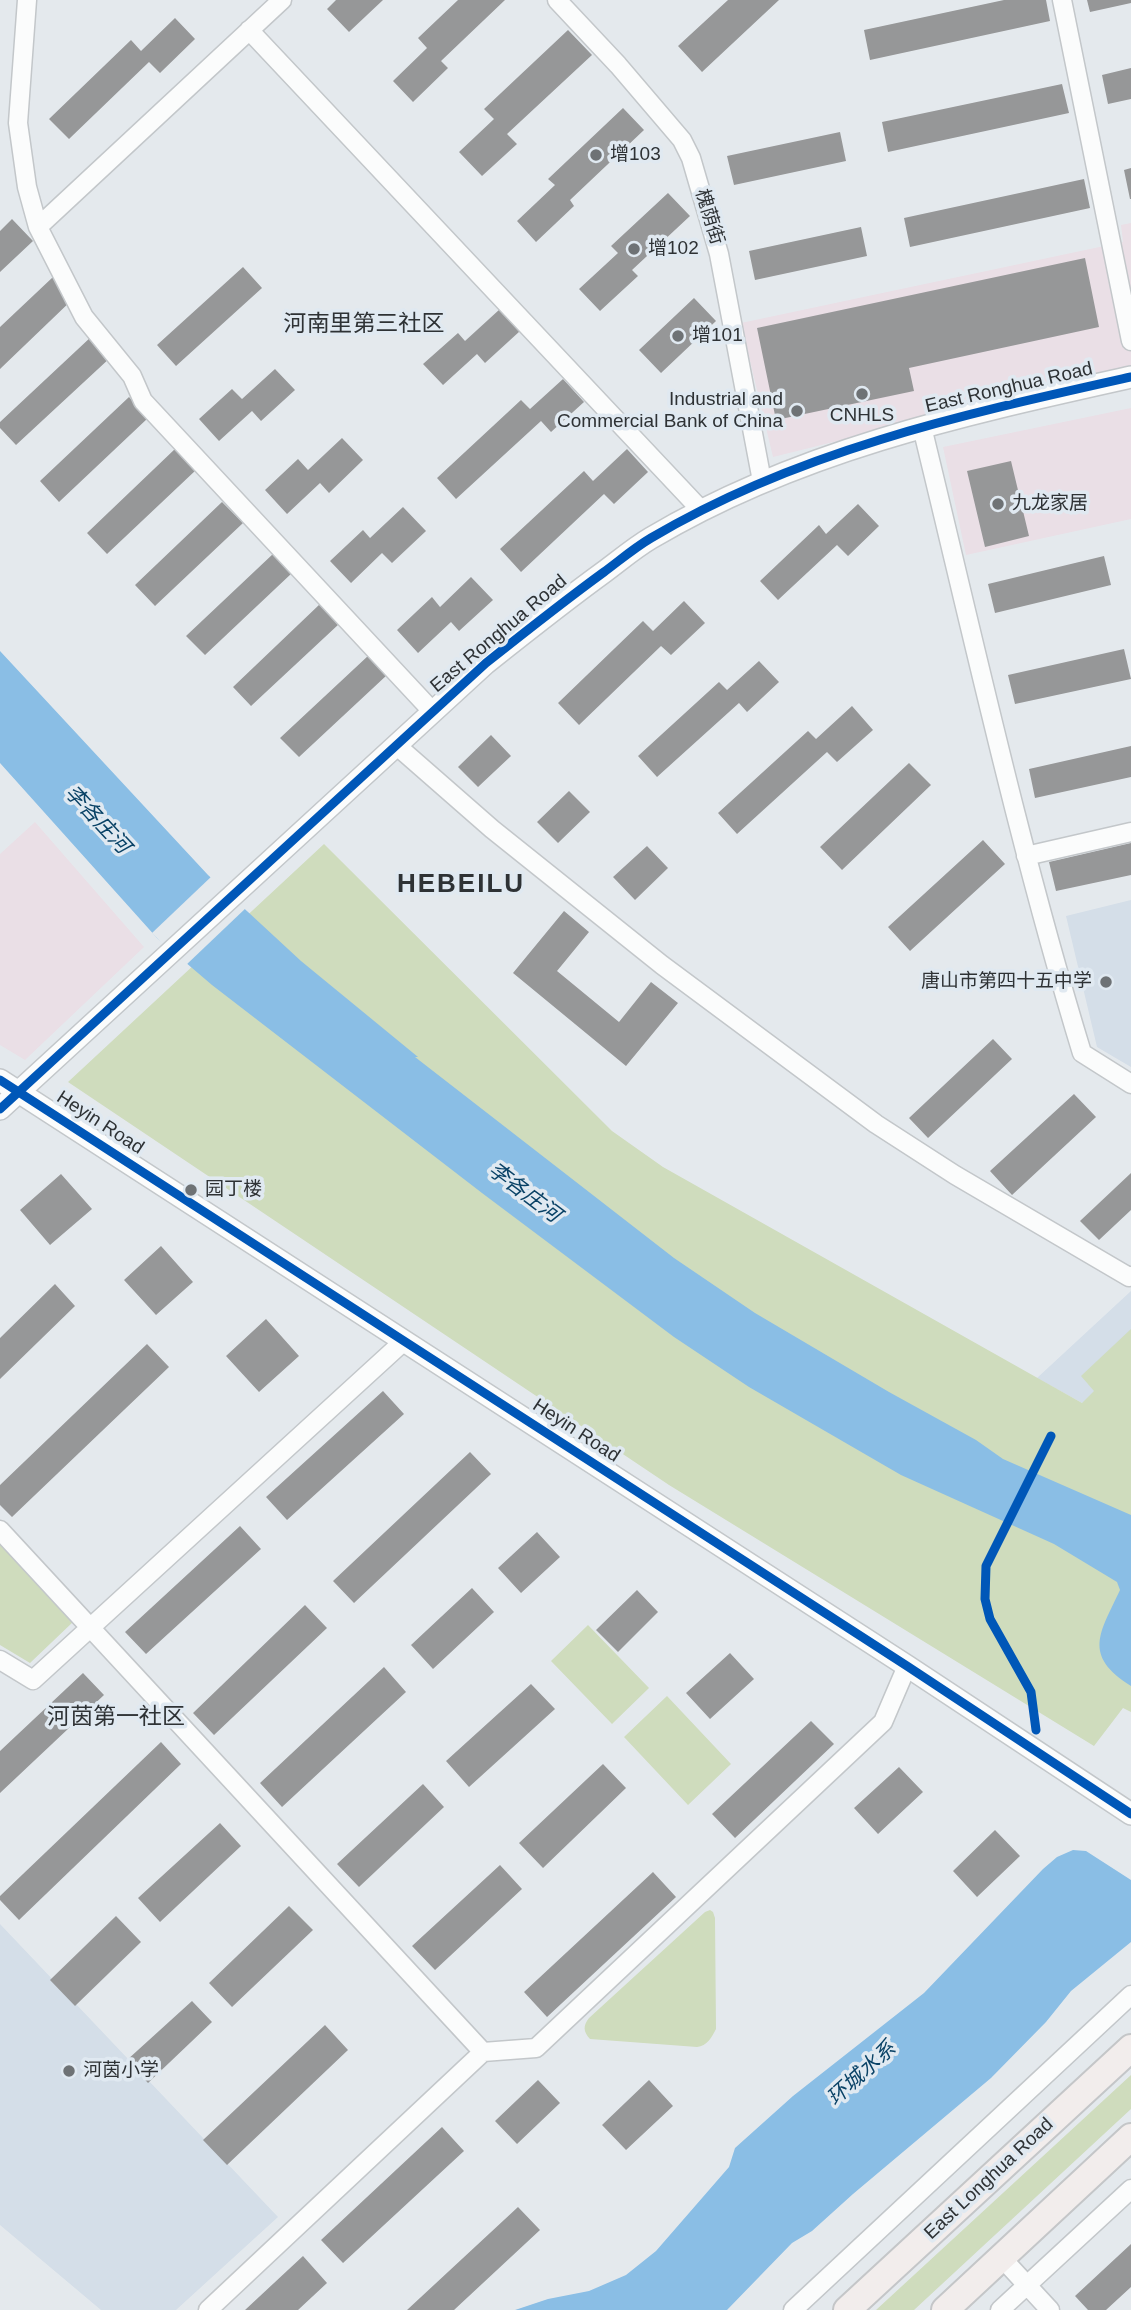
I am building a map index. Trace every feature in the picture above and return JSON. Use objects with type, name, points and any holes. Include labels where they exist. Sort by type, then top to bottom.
[{"type":"main road","name":"East Longhua Road","points":[[847,2310],[1131,2048]]},
{"type":"main road","points":[[945,2310],[1131,2137]]},
{"type":"street","points":[[27,0],[18,123],[27,187],[38,227],[84,317],[132,376],[142,401],[433,712]]},
{"type":"street","points":[[38,227],[282,0]]},
{"type":"street","name":"槐荫街","points":[[557,0],[618,65],[682,140],[691,158],[719,254],[762,481]]},
{"type":"street","points":[[1062,0],[1131,341]]},
{"type":"street","points":[[249,30],[701,510]]},
{"type":"street","name":"East Ronghua Road","points":[[0,1109],[486,663],[648,539],[762,481],[839,451],[990,409],[1131,377]]},
{"type":"street","points":[[922,427],[1026,856],[1082,1053],[1131,1084]]},
{"type":"street","points":[[396,745],[492,829],[662,965],[876,1124],[988,1195],[1129,1278],[1131,1276]]},
{"type":"street","points":[[1026,856],[1131,832]]},
{"type":"street","name":"Heyin Road","points":[[0,1080],[907,1666],[1131,1814]]},
{"type":"street","points":[[0,1660],[33,1680],[404,1341]]},
{"type":"street","points":[[0,1530],[483,2052]]},
{"type":"street","points":[[208,2310],[483,2052],[536,2048],[883,1722],[907,1666]]},
{"type":"street","points":[[793,2310],[1131,1995]]},
{"type":"street","points":[[1000,2310],[1131,2189]]},
{"type":"street","points":[[1002,2258],[1050,2310]]},
{"type":"shaded area","points":[[1131,223],[1131,368],[773,457],[741,323],[1123,242],[1121,225]]},
{"type":"shaded area","points":[[1131,408],[1131,519],[966,555],[943,447]]},
{"type":"shaded area","points":[[35,822],[144,947],[25,1060],[0,1045],[0,854]]},
{"type":"shaded area","name":"唐山市第四十五中学","points":[[1131,900],[1131,1067],[1097,1047],[1066,916]]},
{"type":"shaded area","points":[[1131,1291],[1131,1430],[1037,1378]]},
{"type":"shaded area","name":"河茵小学","points":[[0,1924],[278,2217],[176,2310],[101,2310],[0,2225]]},
{"type":"green space","points":[[324,844],[612,1131],[663,1167],[1082,1403],[1094,1391],[1081,1376],[1131,1329],[1131,1712],[1123,1708],[1094,1746],[669,1485],[68,1082]]},
{"type":"green space","points":[[0,1543],[73,1622],[30,1663],[0,1645]]},
{"type":"green space","points":[[588,1625],[649,1688],[612,1724],[551,1661]]},
{"type":"green space","points":[[667,1696],[731,1764],[688,1805],[624,1737]]},
{"type":"green space","points":[[710,1910],[715,1918],[716,2029],[709,2041],[697,2047],[590,2039],[585,2028],[589,2018]]},
{"type":"green space","points":[[1131,2075],[1131,2109],[914,2310],[876,2310]]},
{"type":"water","name":"李各庄河","points":[[0,651],[208,875],[301,961],[418,1057],[415,1057],[674,1258],[755,1313],[976,1440],[1003,1459],[1131,1515],[1131,1686],[1106,1664],[1101,1653],[1102,1631],[1120,1590],[1117,1582],[1054,1544],[901,1475],[749,1387],[674,1337],[212,985],[157,938],[0,763]]},
{"type":"water","name":"环城水系","points":[[1073,1850],[1086,1851],[1131,1880],[1131,1942],[1071,1991],[1046,2022],[991,2078],[812,2231],[792,2243],[727,2310],[515,2310],[548,2299],[589,2291],[626,2275],[656,2251],[729,2167],[735,2148],[793,2096],[924,1993],[1043,1869],[1057,1857]]},
{"type":"pier","points":[[213,875],[247,907],[185,966],[152,933]]},
{"type":"building","points":[[336,0],[383,0],[349,32],[327,9]]},
{"type":"building","points":[[458,0],[505,0],[441,61],[448,68],[413,102],[393,81],[427,48],[418,38]]},
{"type":"building","points":[[728,0],[779,0],[702,72],[678,46]]},
{"type":"building","points":[[1004,0],[1046,0],[1050,21],[870,60],[864,30]]},
{"type":"building","points":[[1087,0],[1131,0],[1131,3],[1090,12]]},
{"type":"building","points":[[175,18],[195,39],[160,73],[149,62],[69,139],[49,119],[131,40],[141,51]]},
{"type":"building","points":[[568,30],[592,55],[507,134],[517,144],[482,176],[459,152],[494,119],[484,109]]},
{"type":"building","points":[[1131,68],[1131,99],[1108,104],[1102,75]]},
{"type":"building","points":[[1062,84],[1069,113],[888,152],[882,122]]},
{"type":"building","name":"增103","points":[[623,108],[644,130],[570,200],[574,206],[536,242],[517,221],[555,185],[548,179]]},
{"type":"building","points":[[840,132],[846,161],[734,185],[727,156]]},
{"type":"building","points":[[1131,168],[1131,199],[1130,199],[1124,170]]},
{"type":"building","points":[[1084,179],[1090,208],[910,247],[904,218]]},
{"type":"building","name":"增102","points":[[668,193],[690,216],[632,270],[638,276],[600,311],[579,289],[618,253],[611,246]]},
{"type":"building","points":[[12,219],[33,241],[0,272],[0,231]]},
{"type":"building","points":[[861,227],[867,256],[755,280],[749,251]]},
{"type":"building","points":[[1085,258],[1099,327],[909,368],[914,391],[776,420],[757,328]]},
{"type":"building","points":[[243,267],[262,288],[176,366],[157,345]]},
{"type":"building","points":[[53,277],[74,298],[0,369],[0,327]]},
{"type":"building","name":"增101","points":[[694,298],[716,321],[661,373],[639,350]]},
{"type":"building","points":[[500,309],[520,331],[485,363],[477,354],[443,385],[423,364],[458,333],[465,341]]},
{"type":"building","points":[[92,336],[111,357],[16,445],[0,428],[0,422]]},
{"type":"building","points":[[275,369],[295,390],[261,421],[252,411],[219,441],[199,419],[232,389],[242,399]]},
{"type":"building","points":[[563,379],[584,402],[551,432],[541,421],[456,499],[437,478],[521,400],[530,409]]},
{"type":"building","points":[[129,397],[148,418],[59,502],[40,481]]},
{"type":"building","points":[[342,438],[363,460],[329,493],[320,483],[287,514],[265,490],[298,459],[308,470]]},
{"type":"building","points":[[176,448],[196,470],[107,554],[87,533]]},
{"type":"building","points":[[627,449],[648,472],[614,504],[604,494],[521,572],[500,549],[584,471],[593,481]]},
{"type":"building","name":"九龙家居","points":[[1011,461],[1029,536],[985,547],[967,471]]},
{"type":"building","points":[[222,502],[243,523],[155,606],[135,585]]},
{"type":"building","points":[[858,504],[879,526],[848,556],[837,545],[778,600],[760,581],[819,525],[826,534]]},
{"type":"building","points":[[403,507],[426,531],[392,563],[382,553],[351,583],[330,561],[363,530],[370,538]]},
{"type":"building","points":[[274,553],[292,573],[205,655],[186,636]]},
{"type":"building","points":[[1104,556],[1111,585],[995,613],[988,584]]},
{"type":"building","points":[[471,577],[493,600],[459,631],[451,622],[418,653],[397,630],[432,597],[440,607]]},
{"type":"building","points":[[684,601],[705,623],[671,655],[661,646],[579,725],[558,703],[643,621],[653,631]]},
{"type":"building","points":[[320,604],[339,624],[251,706],[233,687]]},
{"type":"building","points":[[1124,649],[1131,679],[1015,704],[1008,675]]},
{"type":"building","points":[[369,655],[387,675],[299,757],[280,738]]},
{"type":"building","points":[[759,661],[779,682],[747,712],[739,703],[657,777],[638,756],[719,682],[727,690]]},
{"type":"building","points":[[852,706],[873,730],[837,762],[827,752],[737,834],[718,813],[808,731],[816,739]]},
{"type":"building","points":[[491,735],[511,756],[478,787],[458,767]]},
{"type":"building","points":[[1131,746],[1131,777],[1035,798],[1029,769]]},
{"type":"building","points":[[909,763],[931,785],[842,870],[820,847]]},
{"type":"building","points":[[569,791],[590,812],[558,843],[537,822]]},
{"type":"building","points":[[983,840],[1005,864],[910,951],[888,927]]},
{"type":"building","points":[[1131,843],[1131,875],[1056,891],[1049,862]]},
{"type":"building","points":[[647,846],[668,868],[635,900],[613,877]]},
{"type":"building","points":[[564,911],[589,932],[557,971],[619,1022],[651,982],[678,1003],[626,1066],[513,973]]},
{"type":"building","points":[[993,1039],[1012,1059],[928,1138],[909,1118]]},
{"type":"building","points":[[1074,1094],[1096,1117],[1012,1195],[990,1171]]},
{"type":"building","points":[[1131,1173],[1131,1210],[1099,1240],[1080,1221]]},
{"type":"building","points":[[61,1174],[92,1209],[50,1245],[20,1210]]},
{"type":"building","points":[[161,1246],[193,1282],[156,1315],[124,1280]]},
{"type":"building","points":[[55,1284],[75,1306],[0,1379],[0,1338]]},
{"type":"building","points":[[266,1319],[299,1356],[259,1392],[226,1356]]},
{"type":"building","points":[[147,1344],[169,1367],[12,1517],[0,1505],[0,1485]]},
{"type":"building","points":[[383,1391],[404,1414],[287,1520],[266,1497]]},
{"type":"building","points":[[470,1452],[491,1474],[354,1603],[333,1581]]},
{"type":"building","points":[[240,1526],[261,1549],[146,1654],[125,1632]]},
{"type":"building","points":[[537,1532],[560,1557],[521,1593],[498,1568]]},
{"type":"building","points":[[472,1588],[494,1612],[433,1669],[411,1645]]},
{"type":"building","points":[[637,1590],[658,1612],[618,1652],[596,1630]]},
{"type":"building","points":[[305,1605],[327,1628],[214,1735],[193,1713]]},
{"type":"building","points":[[730,1653],[754,1679],[710,1719],[686,1693]]},
{"type":"building","points":[[384,1667],[406,1692],[282,1807],[260,1783]]},
{"type":"building","points":[[83,1673],[104,1695],[0,1793],[0,1751]]},
{"type":"building","points":[[531,1684],[555,1709],[469,1787],[446,1761]]},
{"type":"building","points":[[811,1721],[834,1744],[735,1838],[712,1814]]},
{"type":"building","points":[[161,1742],[181,1764],[19,1920],[0,1900],[0,1896]]},
{"type":"building","points":[[603,1764],[626,1788],[543,1868],[519,1843]]},
{"type":"building","points":[[899,1767],[923,1792],[878,1834],[854,1808]]},
{"type":"building","points":[[423,1784],[444,1807],[359,1887],[337,1864]]},
{"type":"building","points":[[220,1823],[241,1846],[160,1922],[138,1898]]},
{"type":"building","points":[[995,1830],[1020,1856],[977,1897],[953,1871]]},
{"type":"building","points":[[500,1865],[522,1889],[435,1970],[412,1946]]},
{"type":"building","points":[[653,1872],[676,1897],[547,2017],[524,1992]]},
{"type":"building","points":[[289,1906],[313,1930],[232,2007],[209,1983]]},
{"type":"building","points":[[116,1916],[141,1942],[75,2006],[50,1980]]},
{"type":"building","points":[[192,2001],[212,2022],[148,2083],[127,2060]]},
{"type":"building","points":[[325,2025],[348,2050],[227,2165],[203,2140]]},
{"type":"building","points":[[538,2080],[560,2103],[517,2144],[495,2121]]},
{"type":"building","points":[[649,2080],[673,2106],[626,2150],[602,2125]]},
{"type":"building","points":[[442,2127],[464,2151],[343,2263],[321,2240]]},
{"type":"building","points":[[518,2207],[540,2230],[454,2310],[407,2310]]},
{"type":"building","points":[[1131,2244],[1131,2287],[1106,2310],[1088,2310],[1075,2296]]},
{"type":"building","points":[[303,2256],[327,2283],[298,2310],[245,2310]]},
{"type":"cycle path","points":[[0,1109],[486,663],[645,542],[707,507],[824,458],[945,421],[1131,377]]},
{"type":"cycle path","points":[[0,1080],[907,1666],[1131,1814]]},
{"type":"cycle path","points":[[1036,1730],[1031,1692],[990,1619],[985,1599],[986,1566],[1051,1436]]},
{"type":"place","name":"增103","points":[[596,155]]},
{"type":"place","name":"增102","points":[[634,249]]},
{"type":"place","name":"增101","points":[[678,336]]},
{"type":"place","name":"CNHLS","points":[[862,394]]},
{"type":"place","name":"Industrial and Commercial Bank of China","points":[[797,411]]},
{"type":"place","name":"九龙家居","points":[[998,504]]},
{"type":"place","name":"唐山市第四十五中学","points":[[1106,982]]},
{"type":"place","name":"园丁楼","points":[[191,1190]]},
{"type":"place","name":"河茵小学","points":[[69,2071]]},
{"type":"district","name":"河南里第三社区","points":[[364,325]]},
{"type":"district","name":"HEBEILU","points":[[461,885]]},
{"type":"district","name":"河茵第一社区","points":[[116,1718]]}]
